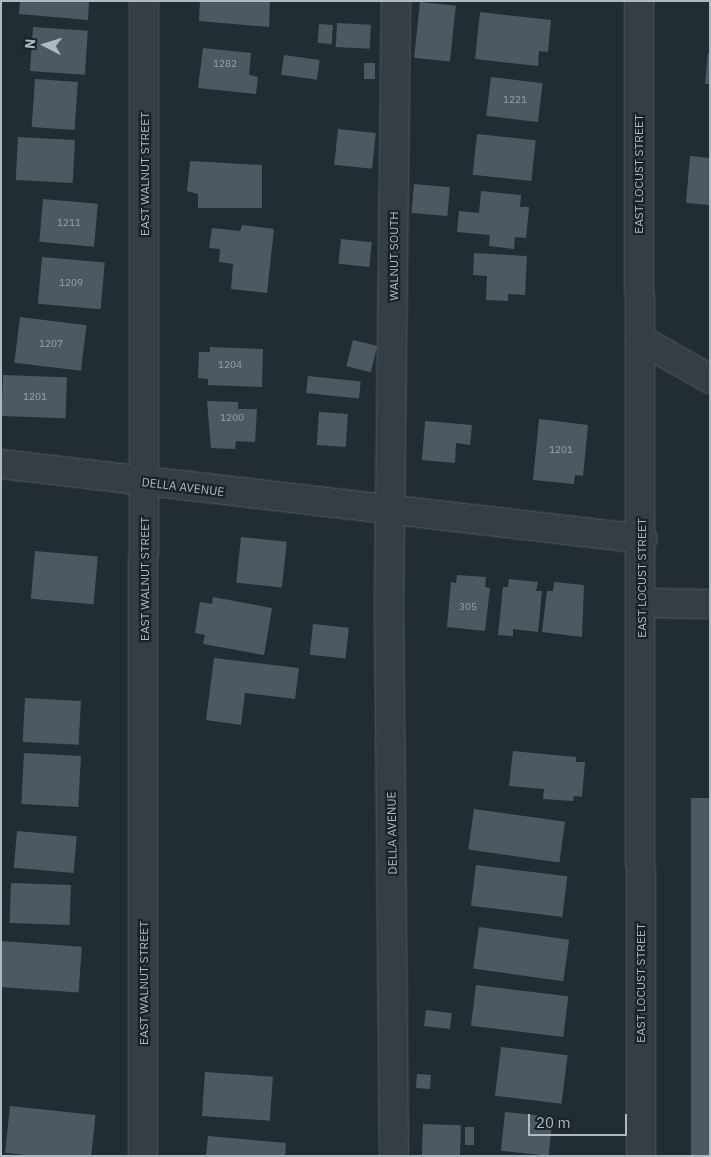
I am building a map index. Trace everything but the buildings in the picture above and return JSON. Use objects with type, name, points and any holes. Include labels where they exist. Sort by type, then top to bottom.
[{"type":"street","name":"EAST WALNUT STREET","points":[[143,1156],[144,1]]},
{"type":"street","name":"WALNUT SOUTH","points":[[394,511],[396,1]]},
{"type":"street","name":"EAST LOCUST STREET","points":[[639,1],[640,339],[643,539],[641,1156]]},
{"type":"street","points":[[640,339],[710,379]]},
{"type":"street","name":"DELLA AVENUE","points":[[1,464],[643,539]]},
{"type":"street","name":"DELLA AVENUE","points":[[394,511],[390,615],[394,1156]]},
{"type":"street","points":[[642,603],[710,604]]}]
